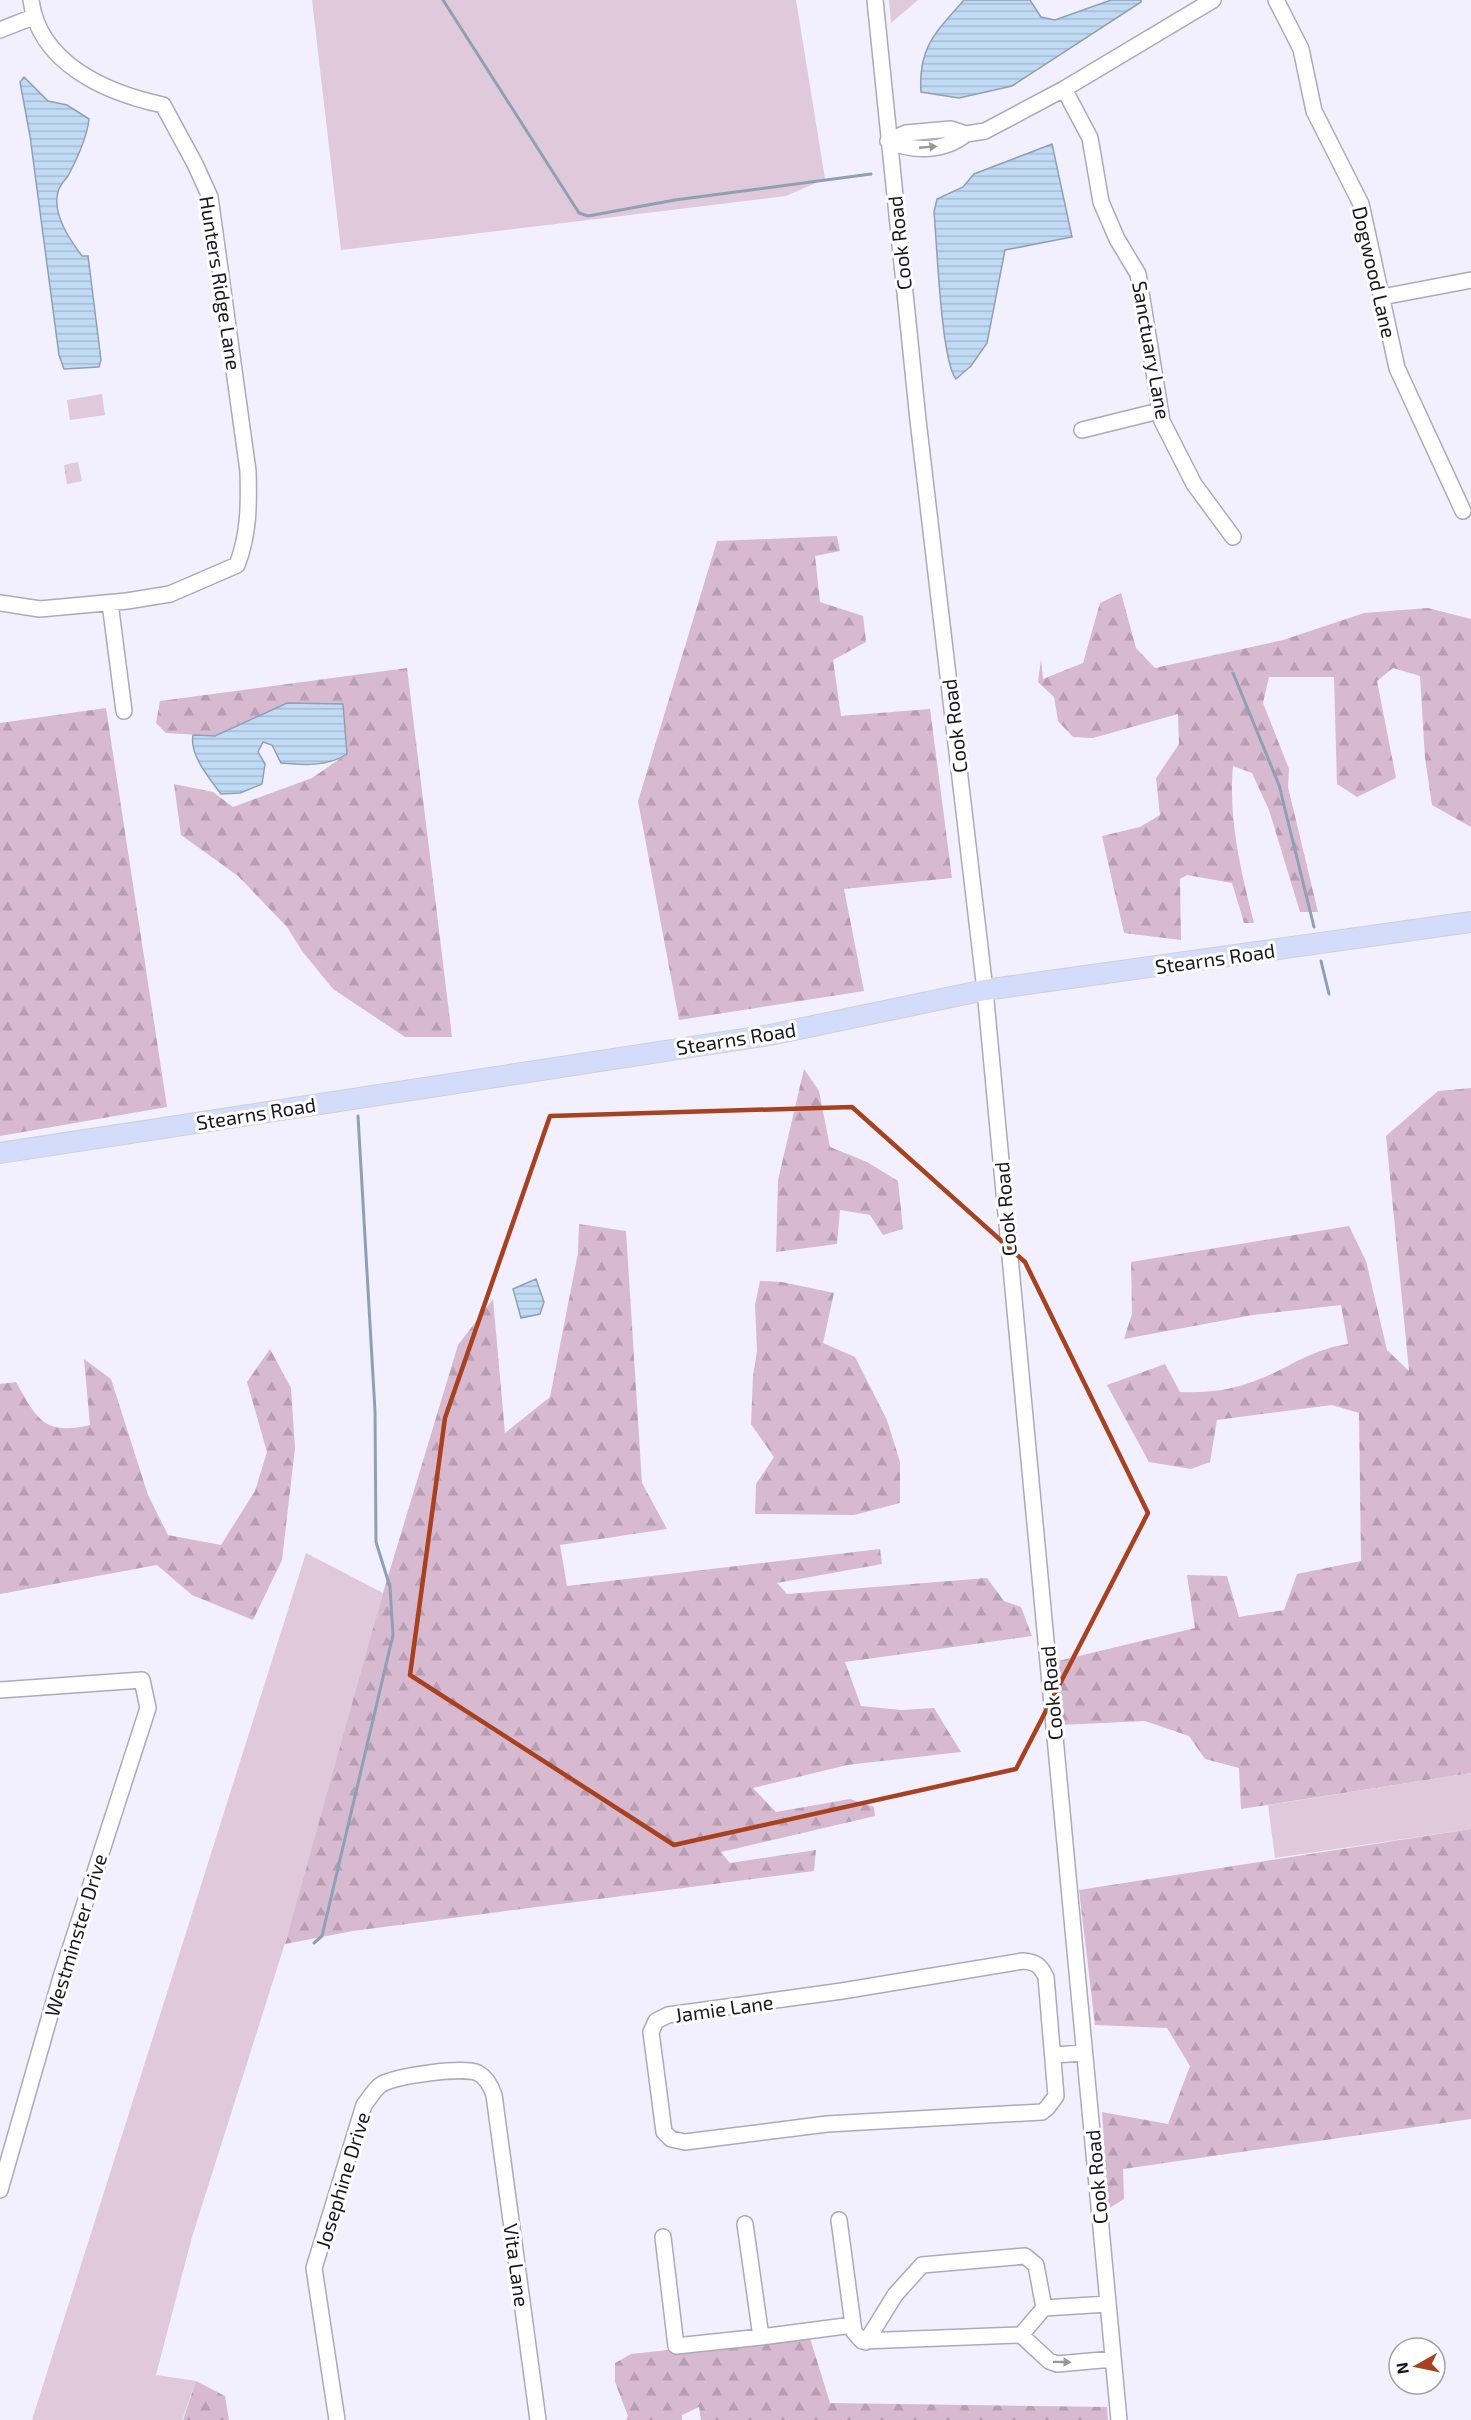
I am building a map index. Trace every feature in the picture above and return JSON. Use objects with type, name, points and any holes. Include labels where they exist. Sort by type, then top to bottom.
[{"type":"main road","name":"Stearns Road","points":[[0,1153],[770,1035],[985,990],[1471,922]]},
{"type":"street","name":"Hunters Ridge Lane","points":[[0,603],[40,609],[110,603],[170,594],[237,565],[246,543],[249,508],[248,471],[210,197],[163,105],[141,101],[90,82],[56,54],[33,17],[31,0]]},
{"type":"street","name":"Cook Road","points":[[874,0],[985,990],[1119,2420]]},
{"type":"street","name":"Dogwood Lane","points":[[1276,0],[1301,49],[1314,111],[1360,204],[1397,368],[1463,511]]},
{"type":"street","points":[[888,141],[906,133],[951,129],[966,134],[985,130],[1064,89],[1204,2]]},
{"type":"street","points":[[0,30],[33,17]]},
{"type":"street","name":"Sanctuary Lane","points":[[1064,89],[1090,138],[1101,202],[1117,239],[1138,274],[1148,323],[1159,411],[1194,484],[1233,537]]},
{"type":"street","points":[[1382,297],[1471,280]]},
{"type":"street","points":[[1082,430],[1159,411]]},
{"type":"street","points":[[110,603],[124,711]]},
{"type":"street","name":"Westminster Drive","points":[[0,1690],[142,1680],[148,1708],[61,1977],[0,2190]]},
{"type":"street","name":"Jamie Lane","points":[[1034,1961],[1041,1966],[1046,1977],[1054,2055],[1056,2096],[1042,2112],[827,2124],[686,2142],[671,2139],[664,2132],[651,2032],[656,2020],[668,2015],[1034,1961]]},
{"type":"street","points":[[1054,2055],[1084,2053]]},
{"type":"street","name":"Josephine Drive","points":[[337,2420],[314,2268],[364,2105],[380,2085],[402,2077],[464,2072],[477,2073],[489,2083],[496,2110]]},
{"type":"street","name":"Vita Lane","points":[[496,2110],[538,2420]]},
{"type":"street","points":[[839,2220],[853,2325],[857,2337],[867,2342],[1021,2335],[1049,2361],[1057,2364],[1113,2359]]},
{"type":"street","points":[[745,2224],[761,2337]]},
{"type":"street","points":[[663,2237],[676,2346],[853,2325]]},
{"type":"street","points":[[867,2342],[895,2295],[922,2265],[1025,2256],[1036,2265],[1044,2308]]},
{"type":"street","points":[[1021,2335],[1044,2308],[1108,2304]]},
{"type":"highlighted area","points":[[852,1107],[1025,1262],[1148,1513],[1016,1769],[674,1845],[410,1675],[445,1418],[550,1116]]},
{"type":"green space","points":[[312,0],[796,0],[825,179],[786,196],[341,250]]},
{"type":"green space","points":[[889,0],[918,0],[891,23]]},
{"type":"green space","points":[[102,394],[105,415],[70,420],[67,400]]},
{"type":"green space","points":[[78,462],[82,481],[67,484],[64,465]]},
{"type":"green space","points":[[837,536],[840,551],[815,556],[820,602],[863,616],[866,642],[833,660],[841,716],[930,709],[952,878],[844,889],[864,991],[679,1020],[638,801],[717,541]]},
{"type":"green space","points":[[1121,593],[1136,648],[1155,668],[1283,640],[1364,613],[1428,608],[1471,619],[1471,827],[1432,805],[1425,758],[1420,676],[1393,668],[1377,681],[1396,778],[1357,797],[1337,784],[1334,677],[1269,677],[1263,703],[1289,769],[1288,787],[1318,912],[1300,912],[1269,810],[1252,773],[1233,766],[1234,825],[1240,865],[1254,923],[1244,923],[1232,883],[1187,875],[1180,879],[1181,940],[1124,933],[1102,836],[1140,827],[1160,815],[1156,778],[1179,744],[1178,714],[1093,738],[1073,737],[1058,721],[1054,697],[1038,682],[1041,659],[1043,679],[1083,663],[1100,603]]},
{"type":"green space","points":[[407,668],[452,1037],[405,1037],[333,989],[302,951],[287,927],[238,876],[181,835],[174,784],[213,792],[233,807],[312,778],[347,754],[287,703],[215,736],[166,733],[156,723],[160,701]]},
{"type":"green space","points":[[106,708],[167,1107],[0,1136],[0,723]]},
{"type":"green space","points":[[804,1069],[819,1091],[830,1147],[867,1162],[898,1181],[903,1229],[883,1235],[870,1215],[840,1210],[837,1244],[776,1252],[778,1180]]},
{"type":"green space","points":[[1471,1088],[1471,1773],[1241,1809],[1239,1768],[1205,1759],[1189,1736],[1145,1721],[1061,1725],[1054,1662],[1195,1628],[1187,1575],[1227,1576],[1239,1617],[1284,1610],[1297,1574],[1361,1561],[1359,1413],[1332,1405],[1217,1420],[1210,1462],[1191,1469],[1149,1462],[1107,1385],[1165,1364],[1180,1392],[1214,1391],[1249,1383],[1320,1351],[1348,1344],[1341,1305],[1253,1315],[1124,1339],[1132,1314],[1131,1262],[1349,1226],[1366,1261],[1387,1350],[1409,1371],[1386,1136],[1438,1091]]},
{"type":"green space","points":[[579,1224],[626,1231],[642,1483],[667,1529],[560,1545],[567,1586],[880,1549],[882,1564],[777,1583],[787,1594],[987,1578],[1004,1601],[1021,1607],[1032,1636],[845,1662],[861,1706],[901,1710],[934,1708],[961,1752],[847,1765],[753,1788],[776,1812],[850,1799],[874,1807],[875,1816],[721,1852],[730,1863],[816,1850],[814,1871],[353,1931],[285,1944],[383,1593],[458,1345],[493,1299],[505,1433],[550,1397],[578,1253]]},
{"type":"green space","points":[[760,1281],[782,1282],[834,1293],[823,1343],[855,1357],[887,1420],[900,1462],[900,1503],[854,1515],[755,1514],[756,1484],[774,1457],[751,1424],[753,1376],[757,1351],[755,1305]]},
{"type":"green space","points":[[270,1349],[291,1388],[295,1448],[282,1560],[253,1620],[192,1595],[157,1565],[0,1594],[0,1384],[16,1382],[37,1415],[52,1426],[74,1428],[90,1425],[84,1359],[111,1379],[148,1495],[168,1535],[221,1545],[255,1491],[267,1452],[247,1382]]},
{"type":"green space","points":[[306,1553],[383,1593],[317,1842],[192,2237],[156,2375],[196,2381],[182,2420],[32,2420]]},
{"type":"green space","points":[[1471,1773],[1471,1829],[1275,1858],[1268,1805]]},
{"type":"green space","points":[[1471,1829],[1471,2119],[1123,2169],[1124,2199],[1108,2209],[1102,2112],[1168,2124],[1190,2066],[1167,2028],[1095,2025],[1079,1890]]},
{"type":"green space","points":[[809,2335],[830,2403],[1107,2407],[1108,2420],[701,2420],[699,2407],[682,2415],[682,2420],[626,2420],[628,2416],[615,2382],[615,2363],[631,2354]]},
{"type":"green space","points":[[196,2381],[225,2396],[229,2420],[183,2420]]},
{"type":"water","points":[[964,0],[1030,0],[1041,17],[1055,20],[1111,0],[1141,0],[1141,2],[1012,86],[959,98],[921,92],[923,63],[931,41]]},
{"type":"water","points":[[24,77],[48,101],[67,105],[89,119],[81,148],[58,192],[57,200],[60,218],[68,235],[82,256],[88,256],[101,360],[99,367],[64,369],[59,355],[30,136],[20,82]]},
{"type":"water","points":[[1052,144],[1072,237],[1005,250],[987,343],[971,366],[956,379],[951,368],[943,326],[934,212],[937,199],[963,187],[974,174]]},
{"type":"water","points":[[287,703],[343,704],[347,754],[323,763],[281,763],[272,745],[263,742],[258,752],[265,764],[262,784],[240,793],[221,794],[197,759],[193,735],[215,736]]},
{"type":"water","points":[[536,1279],[544,1302],[540,1314],[521,1318],[513,1289]]},
{"type":"waterway","points":[[443,0],[579,213],[588,216],[675,200],[871,174]]},
{"type":"waterway","points":[[1233,673],[1279,785],[1314,927]]},
{"type":"waterway","points":[[1321,961],[1329,994]]},
{"type":"waterway","points":[[314,1943],[322,1936],[393,1635],[390,1587],[376,1542],[375,1411],[358,1116]]}]
